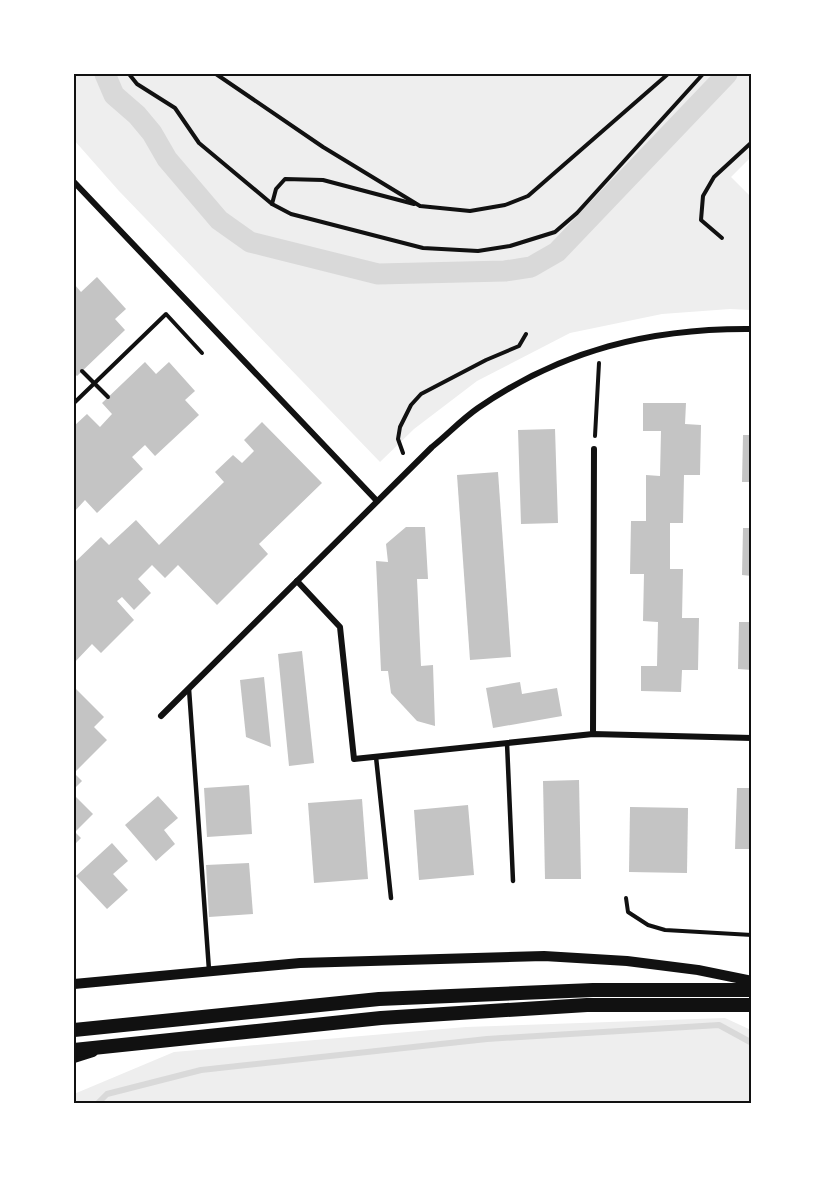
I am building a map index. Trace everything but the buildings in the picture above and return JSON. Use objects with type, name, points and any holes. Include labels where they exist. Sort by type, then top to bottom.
[{"type":"main road","points":[[74,1030],[378,999],[593,990],[752,990]]},
{"type":"main road","points":[[74,1050],[381,1018],[587,1005],[752,1005]]},
{"type":"street","points":[[74,182],[377,501]]},
{"type":"street","points":[[161,716],[432,447],[476,410],[527,377],[635,338],[689,330],[752,329]]},
{"type":"street","points":[[593,734],[594,449]]},
{"type":"street","points":[[297,581],[340,627],[354,759],[593,734],[752,738]]},
{"type":"street","points":[[74,984],[300,963],[544,956],[627,961],[698,970],[752,981]]},
{"type":"street","points":[[74,1058],[120,1044]]},
{"type":"lane","points":[[189,689],[208,971]]},
{"type":"lane","points":[[507,743],[513,881]]},
{"type":"lane","points":[[376,757],[391,898]]},
{"type":"path","points":[[129,74],[137,84],[175,108],[199,143],[272,204],[291,214],[423,249],[478,251],[510,246],[555,232],[576,213],[704,74]]},
{"type":"path","points":[[216,74],[323,147],[420,206]]},
{"type":"path","points":[[272,204],[276,189],[285,179],[323,180],[420,206],[470,211],[505,205],[528,195],[668,74]]},
{"type":"path","points":[[722,238],[701,220],[703,196],[714,177],[752,142]]},
{"type":"path","points":[[74,403],[166,314],[202,353]]},
{"type":"path","points":[[403,453],[398,439],[400,427],[411,405],[421,394],[486,360],[519,346],[526,334]]},
{"type":"path","points":[[594,449],[600,349]]},
{"type":"path","points":[[82,371],[108,397]]},
{"type":"path","points":[[626,898],[628,912],[648,925],[665,930],[752,935]]},
{"type":"shaded area","points":[[74,74],[751,74],[751,157],[731,177],[751,197],[751,310],[730,309],[662,314],[570,333],[477,381],[414,429],[380,462],[119,191],[74,140]]},
{"type":"shaded area","points":[[725,1018],[751,1030],[751,1103],[74,1103],[74,1094],[174,1052],[466,1027]]},
{"type":"waterway","points":[[105,74],[114,95],[137,115],[152,133],[167,159],[219,220],[250,242],[378,274],[505,271],[531,267],[557,252],[727,74]]},
{"type":"waterway","points":[[97,1104],[107,1094],[201,1070],[487,1039],[719,1025],[752,1043]]}]
